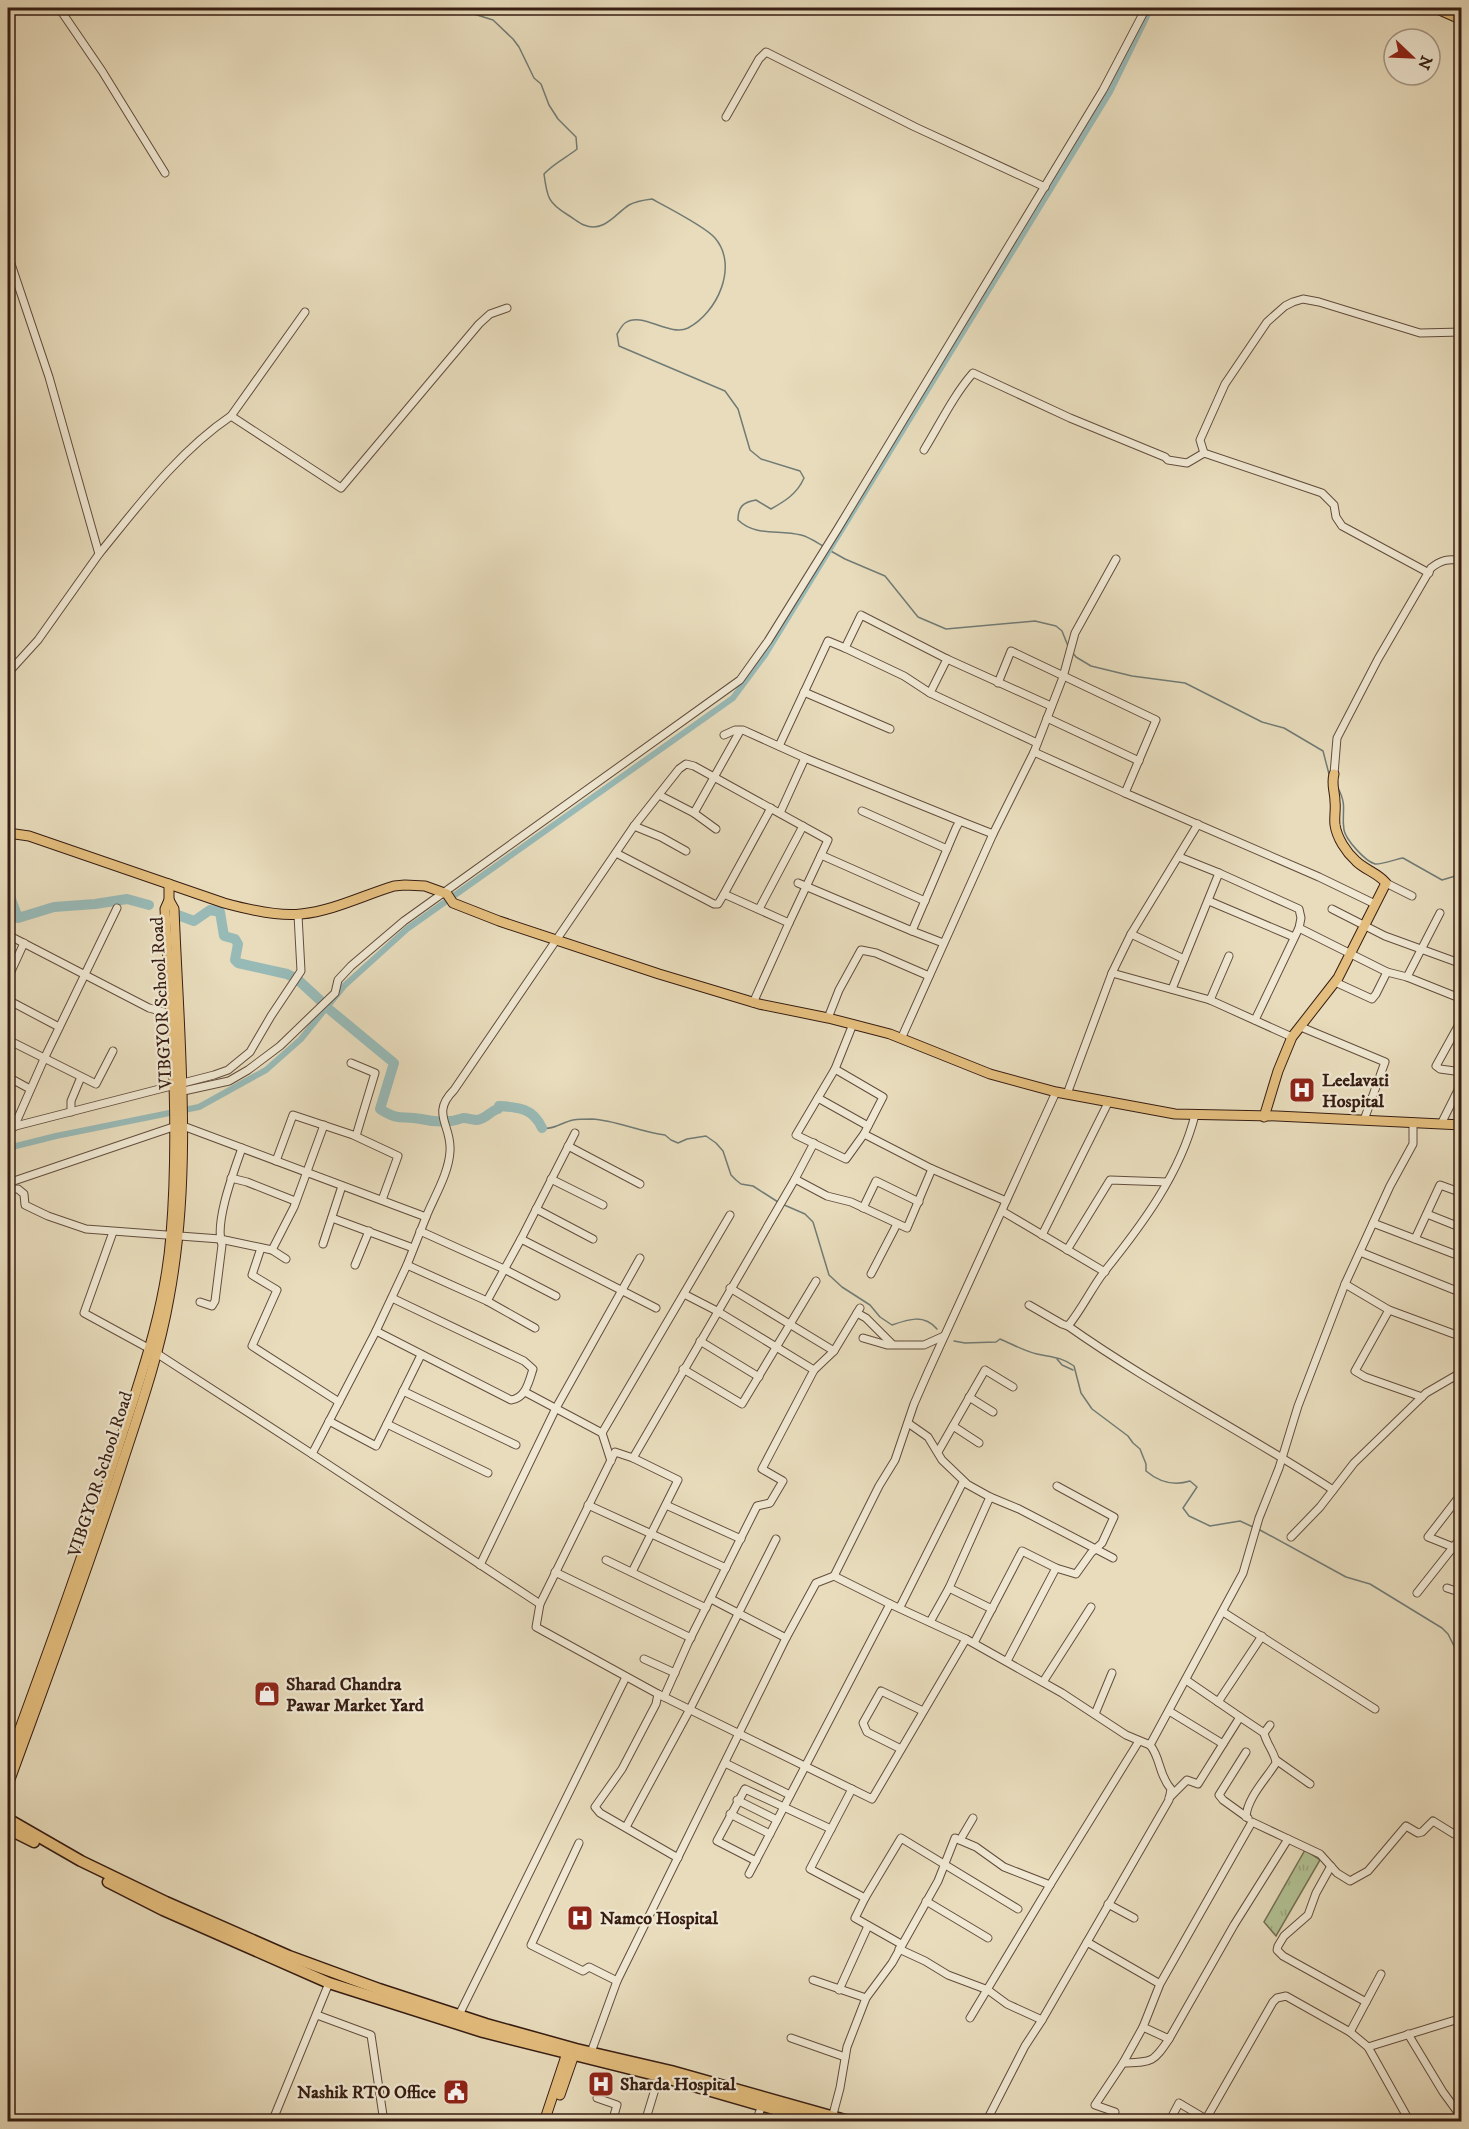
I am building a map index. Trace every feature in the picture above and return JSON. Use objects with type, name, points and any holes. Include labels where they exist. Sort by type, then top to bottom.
[{"type":"highway","points":[[11,1824],[155,1897],[279,1952],[379,1989],[571,2052]]},
{"type":"highway","points":[[11,1824],[163,1910],[329,1983],[463,2026],[632,2066],[670,2071],[832,2119],[847,2121]]},
{"type":"highway","points":[[632,2066],[659,2076],[819,2121]]},
{"type":"main road","points":[[1434,8],[1461,20]]},
{"type":"main road","points":[[1264,1117],[1278,1071],[1293,1037],[1335,982],[1386,883],[1382,877],[1356,862],[1345,848],[1335,824],[1336,804],[1333,778]]},
{"type":"main road","points":[[8,833],[29,836],[236,907],[253,910],[298,915],[319,911],[394,886],[418,885],[445,893],[453,903],[557,940],[753,1003],[853,1024],[901,1039],[990,1074],[1056,1092],[1175,1114],[1461,1125]]},
{"type":"main road","name":"VIBGYOR School Road","points":[[8,1785],[154,1351],[171,1263],[175,1235],[179,1121],[174,1015],[165,909],[169,900],[169,884]]},
{"type":"main road","name":"VIBGYOR School Road","points":[[8,1761],[81,1572]]},
{"type":"main road","points":[[544,2121],[571,2052]]},
{"type":"main road","points":[[550,2121],[571,2052]]},
{"type":"street","points":[[59,8],[102,71],[165,173]]},
{"type":"street","points":[[12,1126],[229,1081],[248,1070],[280,1046],[335,993],[338,980],[368,950],[740,680],[811,573],[1045,187],[1103,90],[1146,8]]},
{"type":"street","points":[[726,117],[759,59],[766,52],[915,127],[1045,187]]},
{"type":"street","points":[[8,255],[49,377],[99,554]]},
{"type":"street","points":[[1204,453],[1200,440],[1224,384],[1267,322],[1293,302],[1303,300],[1319,302],[1420,333],[1461,332]]},
{"type":"street","points":[[231,416],[341,488],[479,324],[490,314],[507,308]]},
{"type":"street","points":[[8,673],[38,640],[99,554],[163,477],[214,428],[231,416],[305,312]]},
{"type":"street","points":[[924,450],[940,426],[956,392],[973,373],[1168,460],[1187,464],[1204,453]]},
{"type":"street","points":[[1204,453],[1322,493],[1334,505],[1336,517],[1342,526],[1429,573]]},
{"type":"street","points":[[901,1039],[993,834],[1034,752],[1063,677],[1074,636],[1116,559]]},
{"type":"street","points":[[1333,778],[1337,738],[1378,658],[1429,573],[1438,562],[1451,559],[1461,561]]},
{"type":"street","points":[[845,648],[861,615],[946,659],[1051,706]]},
{"type":"street","points":[[779,746],[828,640],[904,676],[930,693],[1037,743]]},
{"type":"street","points":[[998,683],[1011,651],[1156,720],[1125,792]]},
{"type":"street","points":[[930,693],[946,659]]},
{"type":"street","points":[[804,692],[890,729]]},
{"type":"street","points":[[1047,718],[1139,761]]},
{"type":"street","points":[[724,735],[735,730],[743,730],[805,758],[993,834]]},
{"type":"street","points":[[694,813],[740,731]]},
{"type":"street","points":[[1034,752],[1376,904]]},
{"type":"street","points":[[780,813],[805,758]]},
{"type":"street","points":[[312,1454],[392,1298],[426,1217],[450,1152],[443,1105],[447,1097],[634,826],[684,765],[694,766],[828,840],[802,884],[789,923],[753,1003]]},
{"type":"street","points":[[659,795],[694,813],[716,829]]},
{"type":"street","points":[[616,854],[718,904],[771,808]]},
{"type":"street","points":[[862,811],[947,849]]},
{"type":"street","points":[[912,931],[960,821]]},
{"type":"street","points":[[1067,1094],[1112,973],[1131,934],[1198,824]]},
{"type":"street","points":[[634,826],[662,837],[686,851]]},
{"type":"street","points":[[759,909],[803,826]]},
{"type":"street","points":[[821,855],[925,901]]},
{"type":"street","points":[[1179,857],[1299,909],[1301,918],[1299,928],[1255,1020]]},
{"type":"street","points":[[1172,988],[1219,873]]},
{"type":"street","points":[[1386,883],[1412,896]]},
{"type":"street","points":[[802,884],[943,943]]},
{"type":"street","points":[[724,894],[789,923]]},
{"type":"street","points":[[1209,901],[1294,937]]},
{"type":"street","points":[[12,1126],[117,909]]},
{"type":"street","points":[[1332,909],[1385,936],[1461,964]]},
{"type":"street","points":[[1407,977],[1440,913]]},
{"type":"street","points":[[178,1091],[228,1070],[239,1063],[256,1045],[271,1016],[301,971],[298,915]]},
{"type":"street","points":[[1299,928],[1387,972],[1407,977],[1461,999]]},
{"type":"street","points":[[1131,934],[1184,959]]},
{"type":"street","points":[[8,935],[149,1008],[174,1015]]},
{"type":"street","points":[[8,978],[24,943]]},
{"type":"street","points":[[828,1018],[839,990],[861,950],[876,953],[929,976]]},
{"type":"street","points":[[1210,1000],[1229,956]]},
{"type":"street","points":[[1335,982],[1372,999],[1387,972]]},
{"type":"street","points":[[1112,973],[1210,1000],[1293,1037]]},
{"type":"street","points":[[8,1000],[59,1027]]},
{"type":"street","points":[[1461,1019],[1436,1066],[1440,1069],[1461,1072]]},
{"type":"street","points":[[835,1069],[883,1097],[864,1134],[846,1159],[796,1135],[835,1069],[853,1024]]},
{"type":"street","points":[[1300,1027],[1385,1062],[1364,1120]]},
{"type":"street","points":[[8,1040],[96,1084],[112,1051]]},
{"type":"street","points":[[351,1063],[375,1073],[356,1136]]},
{"type":"street","points":[[8,1077],[30,1089]]},
{"type":"street","points":[[71,1112],[71,1101],[81,1077]]},
{"type":"street","points":[[1441,1124],[1461,1082]]},
{"type":"street","points":[[590,2056],[617,1981],[786,1638],[816,1583],[834,1576],[879,1486],[896,1460],[914,1404],[1056,1092]]},
{"type":"street","points":[[818,1098],[868,1126]]},
{"type":"street","points":[[1042,1235],[1109,1101]]},
{"type":"street","points":[[276,1161],[293,1114],[356,1136],[398,1156],[382,1200]]},
{"type":"street","points":[[1068,1326],[1176,1169],[1189,1140],[1195,1115]]},
{"type":"street","points":[[8,1118],[12,1126]]},
{"type":"street","points":[[8,1183],[179,1121],[242,1148],[426,1217]]},
{"type":"street","points":[[1150,1745],[1243,1573],[1259,1518],[1298,1406],[1345,1284],[1413,1144],[1413,1122]]},
{"type":"street","points":[[272,1250],[308,1173],[324,1125]]},
{"type":"street","points":[[487,1301],[575,1133]]},
{"type":"street","points":[[864,1134],[932,1169],[1006,1202]]},
{"type":"street","points":[[633,1458],[814,1143]]},
{"type":"street","points":[[568,1146],[640,1184]]},
{"type":"street","points":[[200,1302],[212,1306],[215,1301],[222,1245],[220,1239],[231,1178],[242,1148]]},
{"type":"street","points":[[795,1179],[827,1196],[851,1202],[907,1228],[932,1169]]},
{"type":"street","points":[[231,1178],[248,1182],[296,1201]]},
{"type":"street","points":[[551,1179],[603,1206]]},
{"type":"street","points":[[1067,1250],[1110,1180],[1167,1182]]},
{"type":"street","points":[[863,1208],[876,1181],[919,1202]]},
{"type":"street","points":[[1415,1239],[1440,1185],[1461,1193]]},
{"type":"street","points":[[322,1244],[342,1186]]},
{"type":"street","points":[[8,1189],[18,1189],[24,1194],[25,1205],[48,1216],[86,1229],[220,1239],[272,1250],[286,1259]]},
{"type":"street","points":[[536,1209],[593,1239]]},
{"type":"street","points":[[1002,1211],[1105,1272]]},
{"type":"street","points":[[1427,1214],[1461,1228]]},
{"type":"street","points":[[602,1433],[730,1215]]},
{"type":"street","points":[[332,1218],[413,1248]]},
{"type":"street","points":[[1373,1223],[1461,1257]]},
{"type":"street","points":[[871,1274],[897,1224]]},
{"type":"street","points":[[355,1265],[369,1231]]},
{"type":"street","points":[[420,1231],[504,1269],[556,1296]]},
{"type":"street","points":[[113,1232],[84,1313],[154,1351],[540,1604]]},
{"type":"street","points":[[521,1239],[656,1308]]},
{"type":"street","points":[[261,1248],[252,1275],[277,1290],[252,1346],[339,1402]]},
{"type":"street","points":[[1360,1252],[1461,1293]]},
{"type":"street","points":[[480,1566],[556,1408],[640,1258]]},
{"type":"street","points":[[407,1265],[487,1301],[535,1328]]},
{"type":"street","points":[[683,1370],[742,1404],[816,1281]]},
{"type":"street","points":[[1345,1284],[1389,1310],[1461,1337]]},
{"type":"street","points":[[730,1288],[834,1352]]},
{"type":"street","points":[[684,1294],[717,1311],[814,1371]]},
{"type":"street","points":[[376,1331],[512,1400],[525,1392],[533,1369],[524,1361],[392,1298]]},
{"type":"street","points":[[1029,1305],[1068,1326],[1111,1356],[1282,1457],[1333,1490]]},
{"type":"street","points":[[678,1858],[595,1808],[622,1769],[675,1673],[758,1506],[770,1503],[783,1481],[762,1469],[814,1371],[834,1352],[859,1310],[892,1344]]},
{"type":"street","points":[[1389,1310],[1355,1371],[1365,1377],[1422,1397]]},
{"type":"street","points":[[863,1338],[892,1344],[924,1345],[944,1336]]},
{"type":"street","points":[[700,1341],[759,1377]]},
{"type":"street","points":[[329,1421],[376,1446],[422,1355]]},
{"type":"street","points":[[938,1452],[985,1370],[1013,1387]]},
{"type":"street","points":[[1291,1537],[1354,1464],[1422,1397],[1461,1372]]},
{"type":"street","points":[[404,1391],[516,1444]]},
{"type":"street","points":[[525,1392],[602,1433],[610,1461]]},
{"type":"street","points":[[969,1397],[993,1412]]},
{"type":"street","points":[[908,1423],[928,1437],[942,1460],[966,1483],[1113,1557]]},
{"type":"street","points":[[387,1424],[488,1473]]},
{"type":"street","points":[[953,1426],[979,1443]]},
{"type":"street","points":[[632,1572],[678,1480],[633,1458],[615,1452],[540,1604],[536,1627],[661,1695],[872,1799],[966,1638]]},
{"type":"street","points":[[900,1607],[963,1482],[966,1483]]},
{"type":"street","points":[[974,1643],[1022,1551],[1056,1568],[1076,1574],[1102,1543],[1113,1517],[1057,1486]]},
{"type":"street","points":[[1453,1547],[1428,1537],[1461,1493]]},
{"type":"street","points":[[930,1622],[950,1588],[990,1497]]},
{"type":"street","points":[[588,1505],[726,1568]]},
{"type":"street","points":[[666,1505],[741,1539]]},
{"type":"street","points":[[1417,1593],[1461,1536]]},
{"type":"street","points":[[626,1827],[690,1709],[776,1539]]},
{"type":"street","points":[[606,1560],[706,1608]]},
{"type":"street","points":[[1007,1662],[1056,1568]]},
{"type":"street","points":[[555,1572],[691,1638]]},
{"type":"street","points":[[834,1576],[966,1638],[1043,1682],[1126,1735],[1150,1745],[1155,1751],[1163,1780],[1171,1790],[1169,1798]]},
{"type":"street","points":[[950,1588],[992,1609]]},
{"type":"street","points":[[1447,1588],[1461,1593]]},
{"type":"street","points":[[711,1599],[786,1638]]},
{"type":"street","points":[[749,1874],[890,1604]]},
{"type":"street","points":[[1043,1682],[1091,1607]]},
{"type":"street","points":[[1223,1611],[1375,1709]]},
{"type":"street","points":[[1218,1702],[1262,1636]]},
{"type":"street","points":[[644,1659],[675,1673]]},
{"type":"street","points":[[1095,1714],[1112,1673]]},
{"type":"street","points":[[459,2016],[626,1677]]},
{"type":"street","points":[[1186,1680],[1264,1733],[1266,1743],[1276,1760],[1310,1784]]},
{"type":"street","points":[[901,1749],[867,1732],[863,1723],[881,1691],[923,1711]]},
{"type":"street","points":[[1169,1711],[1222,1743]]},
{"type":"street","points":[[986,2121],[1024,2046],[1042,2020],[1169,1798],[1187,1780],[1198,1784],[1240,1717]]},
{"type":"street","points":[[1264,1733],[1270,1725]]},
{"type":"street","points":[[970,2018],[1139,1741]]},
{"type":"street","points":[[1246,1752],[1219,1795],[1222,1800],[1249,1819],[1320,1854],[1343,1878],[1350,1881],[1368,1871],[1406,1826],[1418,1833],[1433,1821],[1454,1834]]},
{"type":"street","points":[[1111,2121],[1115,2112],[1095,2104],[1123,2063],[1143,2027],[1160,1984],[1249,1819],[1246,1811],[1276,1760]]},
{"type":"street","points":[[725,1763],[790,1795]]},
{"type":"street","points":[[756,1861],[717,1841],[737,1800],[745,1789],[831,1829]]},
{"type":"street","points":[[852,1789],[810,1869],[865,1898]]},
{"type":"street","points":[[737,1800],[777,1820]]},
{"type":"street","points":[[730,1814],[770,1834]]},
{"type":"street","points":[[960,1840],[973,1818]]},
{"type":"street","points":[[1018,1909],[901,1838],[855,1918],[948,1975],[988,1990],[1006,2004],[1042,2020]]},
{"type":"street","points":[[832,2119],[845,2057],[866,1998],[892,1963],[926,1901],[955,1838],[976,1847],[1004,1867],[1050,1885]]},
{"type":"street","points":[[1123,2063],[1148,2062],[1157,2057],[1234,1925],[1288,1839]]},
{"type":"street","points":[[579,1843],[531,1945],[583,1971],[589,1967],[617,1981]]},
{"type":"street","points":[[1331,1866],[1319,1886],[1308,1915],[1280,1941],[1277,1950],[1283,1956],[1366,2002]]},
{"type":"street","points":[[926,1901],[988,1938]]},
{"type":"street","points":[[1108,1904],[1134,1918]]},
{"type":"street","points":[[839,1990],[868,1926]]},
{"type":"street","points":[[1087,1942],[1160,1984]]},
{"type":"street","points":[[1350,2032],[1381,1974]]},
{"type":"street","points":[[813,1980],[866,1998]]},
{"type":"street","points":[[272,2121],[329,1983]]},
{"type":"street","points":[[1169,2121],[1179,2103],[1206,2120],[1277,1998],[1286,1996],[1350,2032],[1368,2047],[1410,2121]]},
{"type":"street","points":[[317,2015],[371,2035],[384,2121]]},
{"type":"street","points":[[1368,2047],[1461,2018]]},
{"type":"street","points":[[1143,2027],[1169,2039]]},
{"type":"street","points":[[1408,2034],[1461,2118]]},
{"type":"street","points":[[791,2038],[845,2057]]},
{"type":"street","points":[[645,2121],[659,2076]]},
{"type":"street","points":[[597,2098],[617,2105],[612,2121]]},
{"type":"street","points":[[756,2121],[762,2105]]},
{"type":"green space","points":[[1305,1850],[1320,1860],[1276,1936],[1264,1922]]},
{"type":"waterway","points":[[455,8],[493,20],[513,39],[534,78],[541,84],[549,105],[558,119],[576,137],[577,149],[544,174],[548,194],[556,207],[582,224],[598,227],[632,204],[652,199],[695,223],[715,238],[722,249],[725,275],[716,300],[708,312],[688,328],[681,330],[632,320],[624,324],[617,334],[619,346],[725,391],[738,409],[750,450],[761,459],[800,471],[804,478],[794,493],[771,509],[756,500],[748,502],[740,508],[738,520],[752,529],[793,533],[823,546]]},
{"type":"waterway","points":[[8,1148],[199,1107],[266,1070],[301,1039],[344,986],[407,929],[733,698],[765,655],[1110,92],[1151,8]]},
{"type":"waterway","points":[[829,550],[885,576],[918,617],[946,629],[1035,621],[1056,626],[1062,631],[1068,646]]},
{"type":"waterway","points":[[1072,652],[1091,666],[1132,676],[1185,683],[1262,722],[1284,728],[1323,751],[1329,774]]},
{"type":"waterway","points":[[1338,788],[1343,800],[1345,834],[1356,850],[1366,859],[1378,864],[1403,858],[1442,880],[1462,874]]},
{"type":"waterway","points":[[8,891],[18,918],[54,907],[127,899],[149,905]]},
{"type":"waterway","points":[[175,914],[194,921],[210,910],[220,912],[224,936],[235,939],[238,944],[235,960],[238,963],[287,974],[297,979],[322,1002]]},
{"type":"waterway","points":[[330,1010],[394,1063],[380,1109],[387,1113],[397,1117],[435,1121],[463,1118],[477,1120],[498,1109],[499,1106],[506,1106],[519,1108],[534,1116],[542,1128]]},
{"type":"waterway","points":[[542,1128],[546,1129],[573,1120],[592,1119],[665,1135],[678,1143],[706,1136],[723,1151],[731,1175],[736,1180],[741,1184],[753,1186],[778,1202]]},
{"type":"waterway","points":[[782,1204],[805,1214],[813,1222],[829,1275],[842,1287],[870,1305],[880,1317],[892,1325],[916,1319],[927,1321],[937,1329]]},
{"type":"waterway","points":[[954,1341],[996,1342],[1000,1339],[1027,1351],[1070,1363],[1074,1366],[1081,1393],[1092,1409],[1128,1436],[1140,1449],[1146,1464],[1146,1471],[1161,1480],[1172,1483],[1190,1481],[1197,1487],[1183,1508],[1189,1516],[1210,1526],[1240,1521],[1253,1527]]},
{"type":"waterway","points":[[1057,1359],[1062,1365],[1073,1370]]},
{"type":"waterway","points":[[1260,1530],[1346,1577],[1370,1584],[1442,1628],[1448,1634],[1462,1662]]},
{"type":"place","name":"Leelavati Hospital","points":[[1302,1090]]},
{"type":"place","name":"Sharad Chandra Pawar Market Yard","points":[[267,1694]]},
{"type":"place","name":"Namco Hospital","points":[[580,1918]]},
{"type":"place","name":"Sharda Hospital","points":[[601,2084]]},
{"type":"place","name":"Nashik RTO Office","points":[[456,2092]]}]
